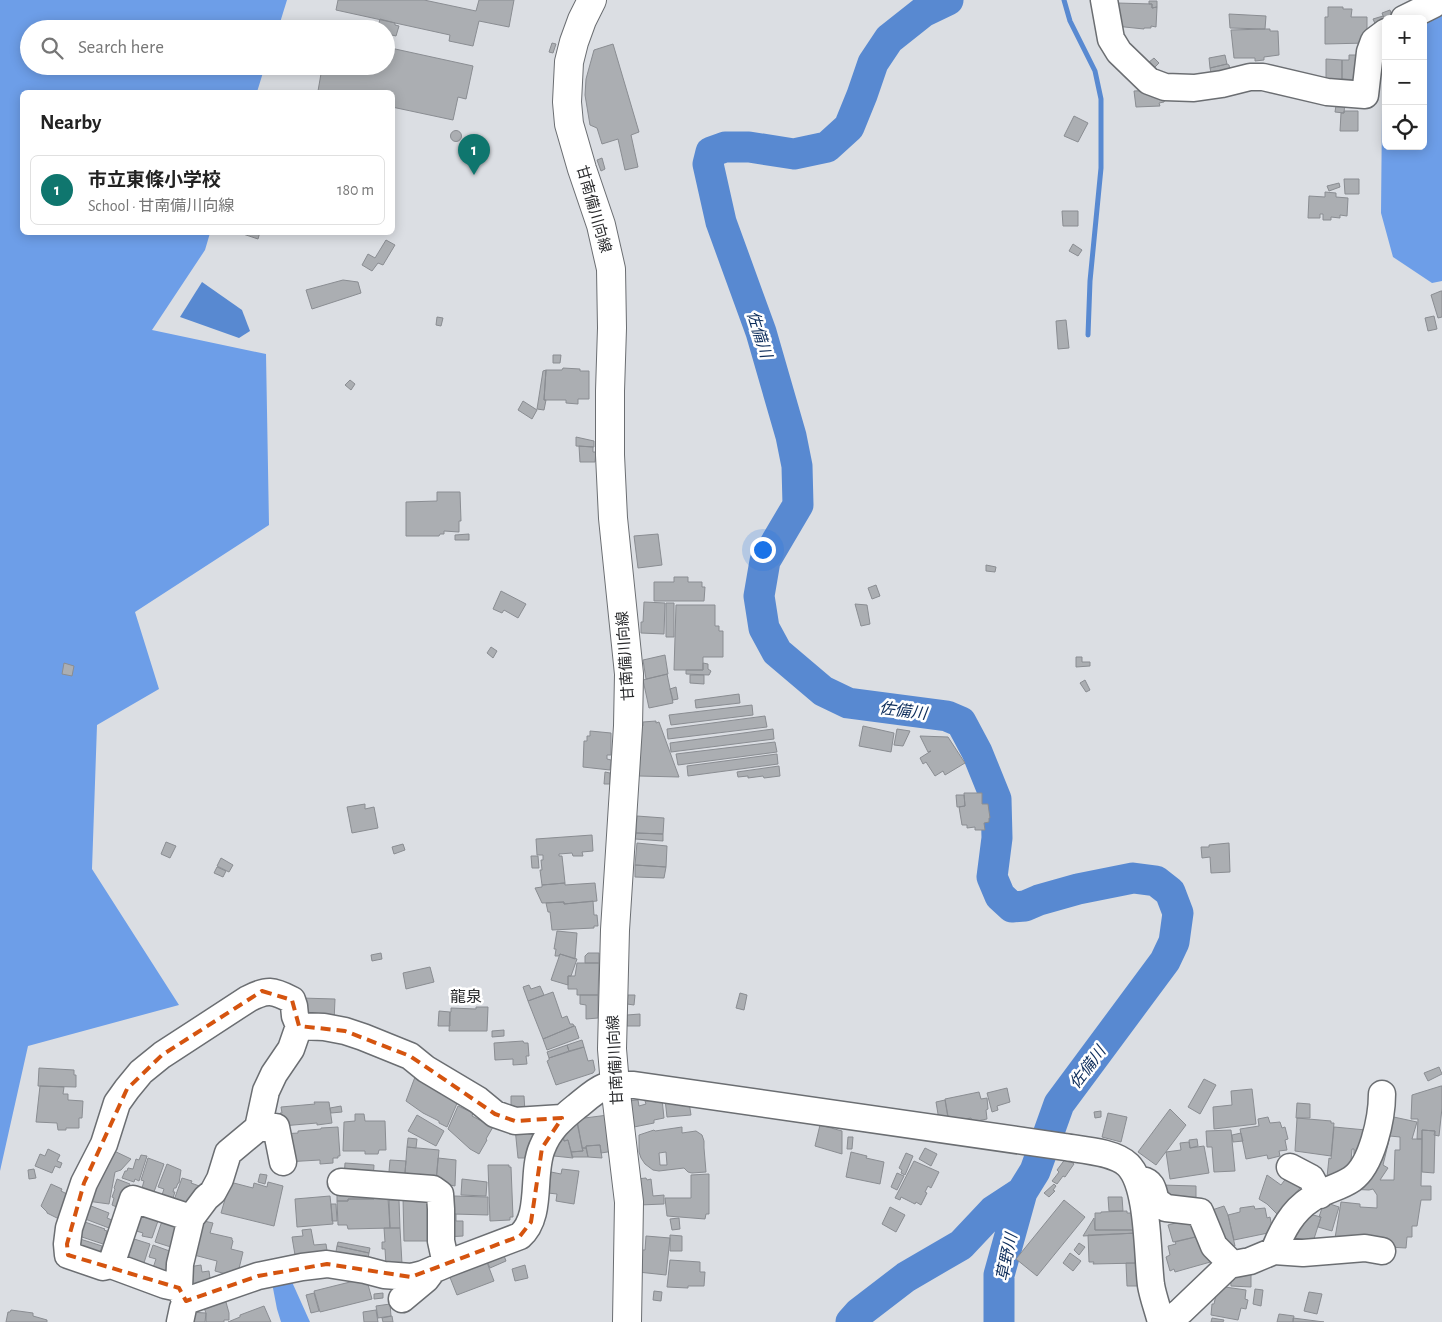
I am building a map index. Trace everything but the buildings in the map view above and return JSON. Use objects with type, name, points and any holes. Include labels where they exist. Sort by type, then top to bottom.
[{"type":"main road","name":"甘南備川向線","points":[[592,0],[582,20],[569,62],[567,102],[569,124],[601,225],[611,269],[610,464],[613,518],[629,674],[628,726],[615,930],[612,1049],[629,1202],[627,1322]]},
{"type":"street","points":[[1104,0],[1111,38],[1119,52],[1149,81],[1165,87],[1194,88],[1250,77],[1263,77],[1327,92],[1365,95],[1370,52],[1374,41],[1382,35]]},
{"type":"street","points":[[1412,15],[1434,4],[1432,0]]},
{"type":"street","points":[[182,1304],[165,1285],[111,1265],[103,1267],[68,1254],[69,1228],[84,1183],[104,1144],[117,1103],[141,1072],[162,1055],[248,999],[262,991],[270,991],[292,1000],[299,1026],[291,1049],[274,1074],[266,1092],[258,1128]]},
{"type":"street","points":[[299,1026],[324,1027],[345,1031],[410,1056],[426,1069],[478,1100],[495,1114],[515,1121],[562,1118]]},
{"type":"street","points":[[182,1304],[258,1276],[302,1267],[334,1265],[404,1277],[423,1274],[512,1240],[527,1230],[533,1213],[538,1159],[542,1148],[558,1122],[604,1087],[634,1085],[1065,1147],[1114,1156],[1127,1164],[1136,1179],[1142,1195],[1152,1286],[1161,1322]]},
{"type":"street","points":[[1274,1251],[1284,1227],[1299,1208],[1311,1198],[1353,1178],[1367,1161],[1382,1107],[1382,1094]]},
{"type":"street","points":[[182,1304],[180,1264],[191,1218],[213,1192],[220,1179],[228,1153],[258,1128],[276,1127],[283,1162]]},
{"type":"street","points":[[1290,1166],[1311,1178],[1320,1195]]},
{"type":"street","points":[[1136,1179],[1148,1181],[1156,1201],[1166,1208],[1200,1212],[1214,1246],[1227,1259],[1230,1266]]},
{"type":"street","points":[[341,1182],[433,1189],[440,1194],[442,1209],[439,1267],[402,1299]]},
{"type":"street","points":[[111,1265],[134,1199],[191,1218]]},
{"type":"street","points":[[1168,1322],[1230,1266],[1250,1262],[1274,1251],[1303,1253],[1364,1248],[1382,1251]]},
{"type":"highlighted area","points":[[262,991],[292,1000],[299,1026],[345,1031],[410,1056],[495,1114],[515,1121],[562,1118],[542,1148],[531,1222],[520,1236],[411,1277],[327,1264],[258,1276],[186,1301],[179,1288],[68,1255],[67,1244],[84,1183],[127,1089],[162,1055]]},
{"type":"shaded area","points":[[0,0],[287,0],[281,20],[20,20],[20,75],[262,75],[258,90],[20,90],[20,235],[209,235],[205,250],[152,330],[266,354],[269,525],[135,612],[159,689],[97,725],[92,869],[179,1005],[28,1046],[0,1171]]},
{"type":"shaded area","points":[[1442,14],[1442,281],[1432,283],[1393,257],[1381,213],[1382,109],[1382,150],[1427,150],[1427,23]]},
{"type":"shaded area","points":[[202,282],[242,310],[250,331],[239,338],[180,317]]},
{"type":"shaded area","points":[[292,1282],[310,1322],[281,1322],[272,1283]]},
{"type":"waterway","name":"佐備川","points":[[851,1322],[859,1313],[906,1277],[961,1245],[993,1211],[1022,1192],[1035,1171],[1059,1104],[1165,961],[1174,942],[1178,913],[1170,892],[1156,881],[1133,878],[1078,889],[1025,906],[1012,907],[1000,896],[992,877],[997,838],[996,799],[977,752],[961,722],[947,716],[848,703],[823,691],[777,652],[764,628],[759,596],[765,561],[798,505],[797,466],[791,436],[761,332],[721,222],[708,164],[711,152],[725,147],[749,147],[794,154],[827,147],[849,127],[873,63],[889,39],[923,12],[948,0]]},
{"type":"waterway","points":[[1064,0],[1070,21],[1095,71],[1101,99],[1101,168],[1090,281],[1088,335]]},
{"type":"waterway","name":"草野川","points":[[999,1322],[999,1275],[1022,1192]]},
{"type":"place","name":"市立東條小学校","points":[[474,175]]},
{"type":"district","name":"龍泉","points":[[466,996]]}]
